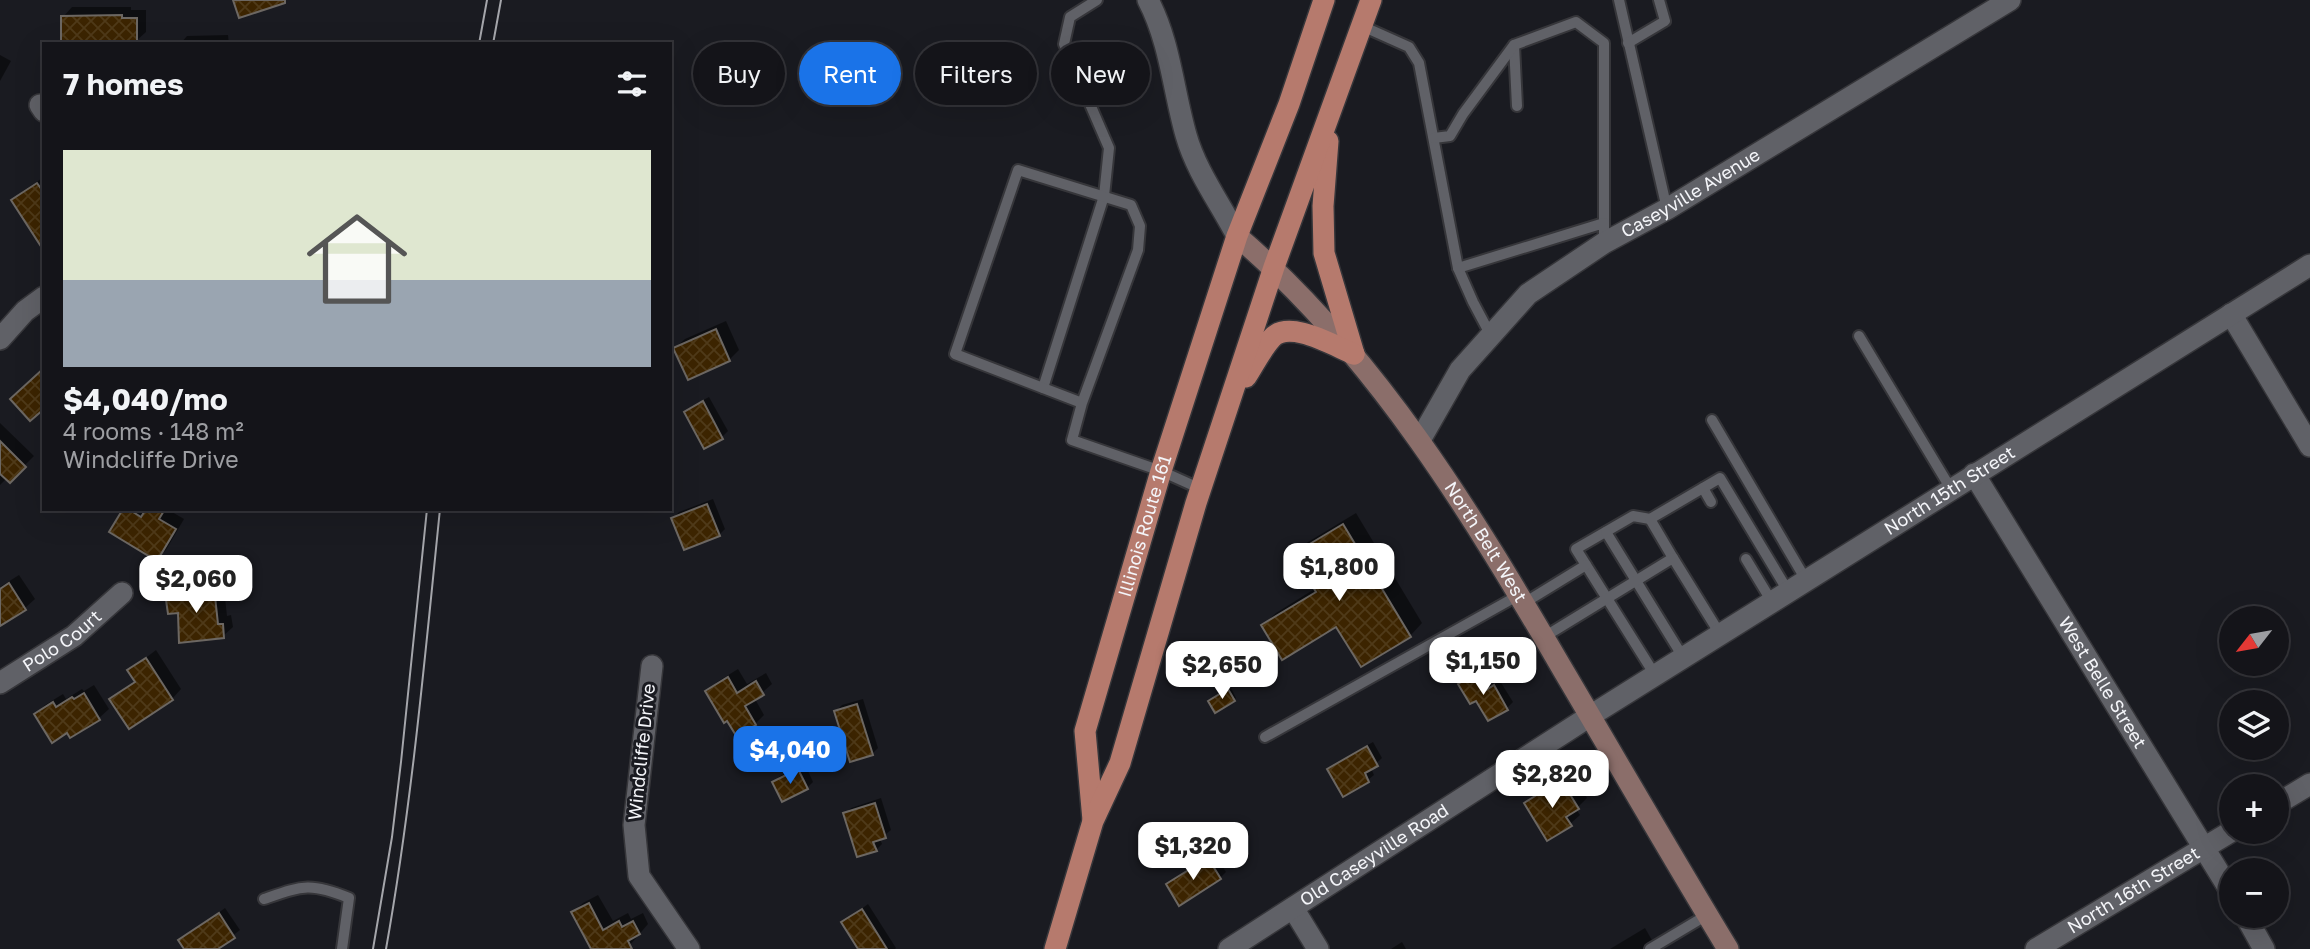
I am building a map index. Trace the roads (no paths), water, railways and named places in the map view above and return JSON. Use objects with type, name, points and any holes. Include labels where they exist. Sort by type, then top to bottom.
[{"type":"main road","points":[[1237,236],[1289,104],[1324,0]]},
{"type":"main road","points":[[1274,267],[1371,0]]},
{"type":"main road","points":[[1329,116],[1323,206],[1324,253],[1354,355]]},
{"type":"main road","name":"North Belt West","points":[[1237,236],[1274,267],[1341,337],[1420,440],[1522,599],[1728,949]]},
{"type":"main road","name":"Illinois Route 161","points":[[1093,821],[1085,731],[1161,471],[1237,236]]},
{"type":"main road","name":"Illinois Route 161","points":[[1055,949],[1093,821],[1120,763],[1201,489],[1274,267]]},
{"type":"main road","points":[[1228,405],[1272,336],[1289,330],[1303,333],[1354,355]]},
{"type":"street","points":[[1148,0],[1167,49],[1186,137],[1201,172],[1237,236]]},
{"type":"street","name":"Caseyville Avenue","points":[[1420,440],[1460,370],[1490,334],[1528,294],[1604,233],[1667,209],[2010,0]]},
{"type":"street","name":"North 15th Street","points":[[1590,716],[2310,264]]},
{"type":"street","points":[[0,339],[25,311],[42,299]]},
{"type":"street","points":[[2231,314],[2310,446]]},
{"type":"street","name":"West Belle Street","points":[[1974,474],[2219,871]]},
{"type":"street","name":"Polo Court","points":[[0,683],[74,636],[122,593]]},
{"type":"street","name":"Windcliffe Drive","points":[[652,666],[634,825],[639,876],[689,949]]},
{"type":"street","name":"Old Caseyville Road","points":[[1229,949],[1590,716]]},
{"type":"street","points":[[2289,797],[2310,784]]},
{"type":"street","name":"North 16th Street","points":[[2036,949],[2219,839]]},
{"type":"street","points":[[1293,908],[1318,949]]},
{"type":"street","points":[[2252,928],[2264,949]]},
{"type":"lane","points":[[1043,388],[1104,196],[1109,148],[1064,44],[1070,17],[1097,0]]},
{"type":"lane","points":[[1619,0],[1667,209]]},
{"type":"lane","points":[[1628,43],[1665,21],[1659,0]]},
{"type":"lane","points":[[1450,136],[1514,45],[1576,22],[1604,43],[1604,233],[1458,268]]},
{"type":"lane","points":[[1362,26],[1409,47],[1419,64],[1458,268],[1490,334]]},
{"type":"lane","points":[[1514,45],[1517,106]]},
{"type":"lane","points":[[1434,138],[1466,133]]},
{"type":"lane","points":[[1082,403],[955,354],[1018,170],[1131,205],[1140,226],[1138,250],[1082,403],[1072,440],[1161,471],[1201,489]]},
{"type":"lane","points":[[1859,336],[1951,489]]},
{"type":"lane","points":[[1712,420],[1789,591]]},
{"type":"lane","points":[[1655,675],[1576,550],[1633,516],[1650,519],[1720,478],[1789,591]]},
{"type":"lane","points":[[1703,488],[1711,502]]},
{"type":"lane","points":[[1650,519],[1720,634]]},
{"type":"lane","points":[[1606,532],[1683,657]]},
{"type":"lane","points":[[1544,636],[1673,558]]},
{"type":"lane","points":[[1746,559],[1789,591]]},
{"type":"lane","points":[[1265,737],[1586,565]]},
{"type":"lane","points":[[264,899],[301,887],[328,889],[349,898],[342,949]]},
{"type":"lane","points":[[1650,949],[1707,915]]},
{"type":"tram line","points":[[479,42],[487,0]]},
{"type":"tram line","points":[[493,42],[501,0]]},
{"type":"tram line","points":[[373,949],[392,837],[427,511]]},
{"type":"tram line","points":[[386,949],[411,784],[440,511]]}]
